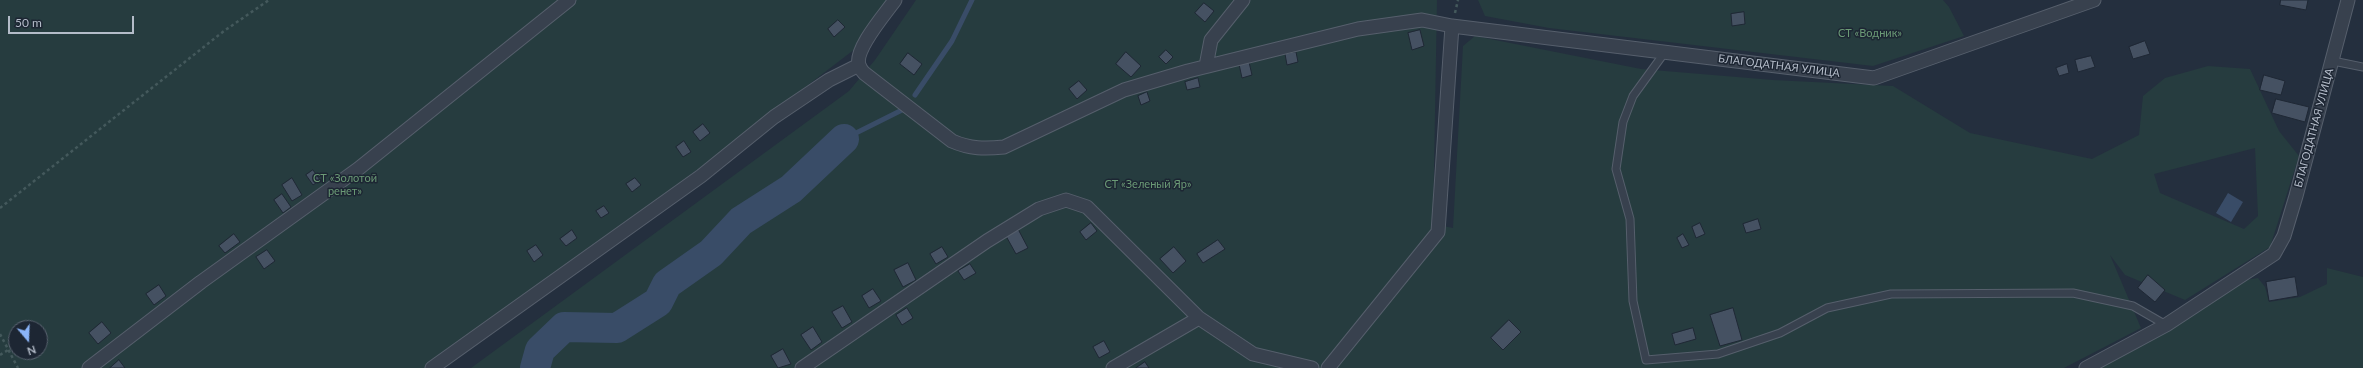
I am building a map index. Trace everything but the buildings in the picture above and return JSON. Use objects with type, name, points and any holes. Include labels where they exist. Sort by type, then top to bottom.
[{"type":"street","points":[[89,368],[201,282],[358,169],[569,0]]},
{"type":"street","points":[[432,368],[701,176],[780,112],[829,80],[859,65],[858,56],[863,45],[895,0]]},
{"type":"street","points":[[1206,66],[1211,40],[1243,0]]},
{"type":"street","name":"БЛАГОДАТНАЯ УЛИЦА","points":[[859,65],[864,73],[952,141],[966,147],[987,149],[1004,147],[1124,90],[1206,66],[1358,29],[1422,20],[1452,26],[1874,78],[2094,0]]},
{"type":"street","name":"БЛАГОДАТНАЯ УЛИЦА","points":[[2166,325],[2274,254],[2284,236],[2333,61],[2348,0]]},
{"type":"street","points":[[1328,368],[1438,232],[1452,26]]},
{"type":"street","points":[[802,368],[987,241],[1039,209],[1066,200],[1087,207],[1199,318],[1253,354],[1312,368]]},
{"type":"street","points":[[1113,368],[1199,318]]},
{"type":"street","points":[[2086,368],[2166,325]]},
{"type":"lane","points":[[1665,52],[1630,103],[1623,122],[1616,169],[1630,219],[1634,301],[1646,360],[1718,354],[1780,333],[1827,308],[1891,294],[2073,293],[2133,306],[2166,325]]},
{"type":"lane","points":[[2333,61],[2363,67]]},
{"type":"path","points":[[0,208],[224,31],[269,0]]},
{"type":"path","points":[[0,334],[8,350],[0,355]]},
{"type":"green space","name":"СТ «Золотой ренет»","points":[[0,0],[890,0],[855,49],[701,167],[426,368],[0,368]]},
{"type":"green space","name":"СТ «Зеленый Яр»","points":[[916,0],[1437,0],[1433,224],[1453,228],[1463,46],[1475,36],[1641,69],[1773,80],[1893,86],[1970,133],[2092,159],[2139,135],[2143,96],[2165,78],[2208,66],[2250,69],[2279,131],[2299,156],[2270,247],[2185,300],[2125,275],[2110,255],[2141,328],[2064,368],[471,368],[849,91],[875,60]],"holes":[[[2255,148],[2258,216],[2244,229],[2160,193],[2154,174]]]},
{"type":"green space","name":"СТ «Водник»","points":[[1478,0],[1943,0],[1949,7],[1964,36],[1873,66],[1549,28],[1485,16]]},
{"type":"green space","points":[[2327,268],[2363,277],[2363,368],[2097,368],[2240,281],[2258,278],[2265,287],[2269,302],[2300,297],[2327,284]]},
{"type":"water","points":[[2228,193],[2243,202],[2231,222],[2216,213]]},
{"type":"waterway","points":[[915,95],[952,41],[972,0]]},
{"type":"waterway","points":[[844,139],[902,110]]},
{"type":"waterway","points":[[535,368],[540,350],[564,327],[617,328],[658,302],[667,284],[711,253],[741,221],[791,189],[844,139]]}]
